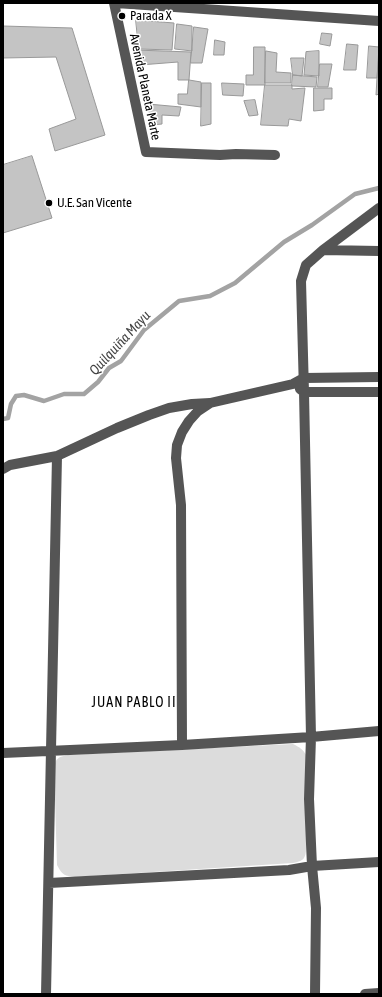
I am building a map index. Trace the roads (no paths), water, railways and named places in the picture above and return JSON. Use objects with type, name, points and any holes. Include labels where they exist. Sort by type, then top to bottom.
[{"type":"street","points":[[115,3],[379,21]]},
{"type":"street","name":"Avenida Planeta Marte","points":[[115,3],[146,152],[220,155],[275,155]]},
{"type":"street","points":[[315,994],[316,908],[312,866],[309,799],[311,737],[301,281],[306,265],[322,250],[379,208]]},
{"type":"street","points":[[322,250],[379,251]]},
{"type":"street","points":[[3,469],[10,465],[57,456],[117,428],[169,408],[210,403],[293,384],[304,378],[379,377]]},
{"type":"street","points":[[293,384],[304,392],[379,392]]},
{"type":"street","points":[[182,745],[180,505],[176,458],[177,445],[189,420],[198,411],[210,403]]},
{"type":"street","points":[[46,994],[57,456]]},
{"type":"street","points":[[3,753],[182,745],[379,731]]},
{"type":"street","points":[[49,883],[289,870],[312,866],[379,862]]},
{"type":"street","points":[[365,994],[379,993]]},
{"type":"waterway","name":"Quilquiña Mayu","points":[[3,419],[8,418],[11,404],[16,396],[24,395],[44,401],[64,394],[84,394],[98,382],[109,368],[121,361],[144,330],[179,301],[210,296],[235,283],[284,242],[312,225],[355,194],[379,188]]},
{"type":"place","name":"Parada X","points":[[122,16]]},
{"type":"place","name":"U.E. San Vicente","points":[[49,203]]},
{"type":"district","name":"JUAN PABLO II","points":[[134,703]]}]
